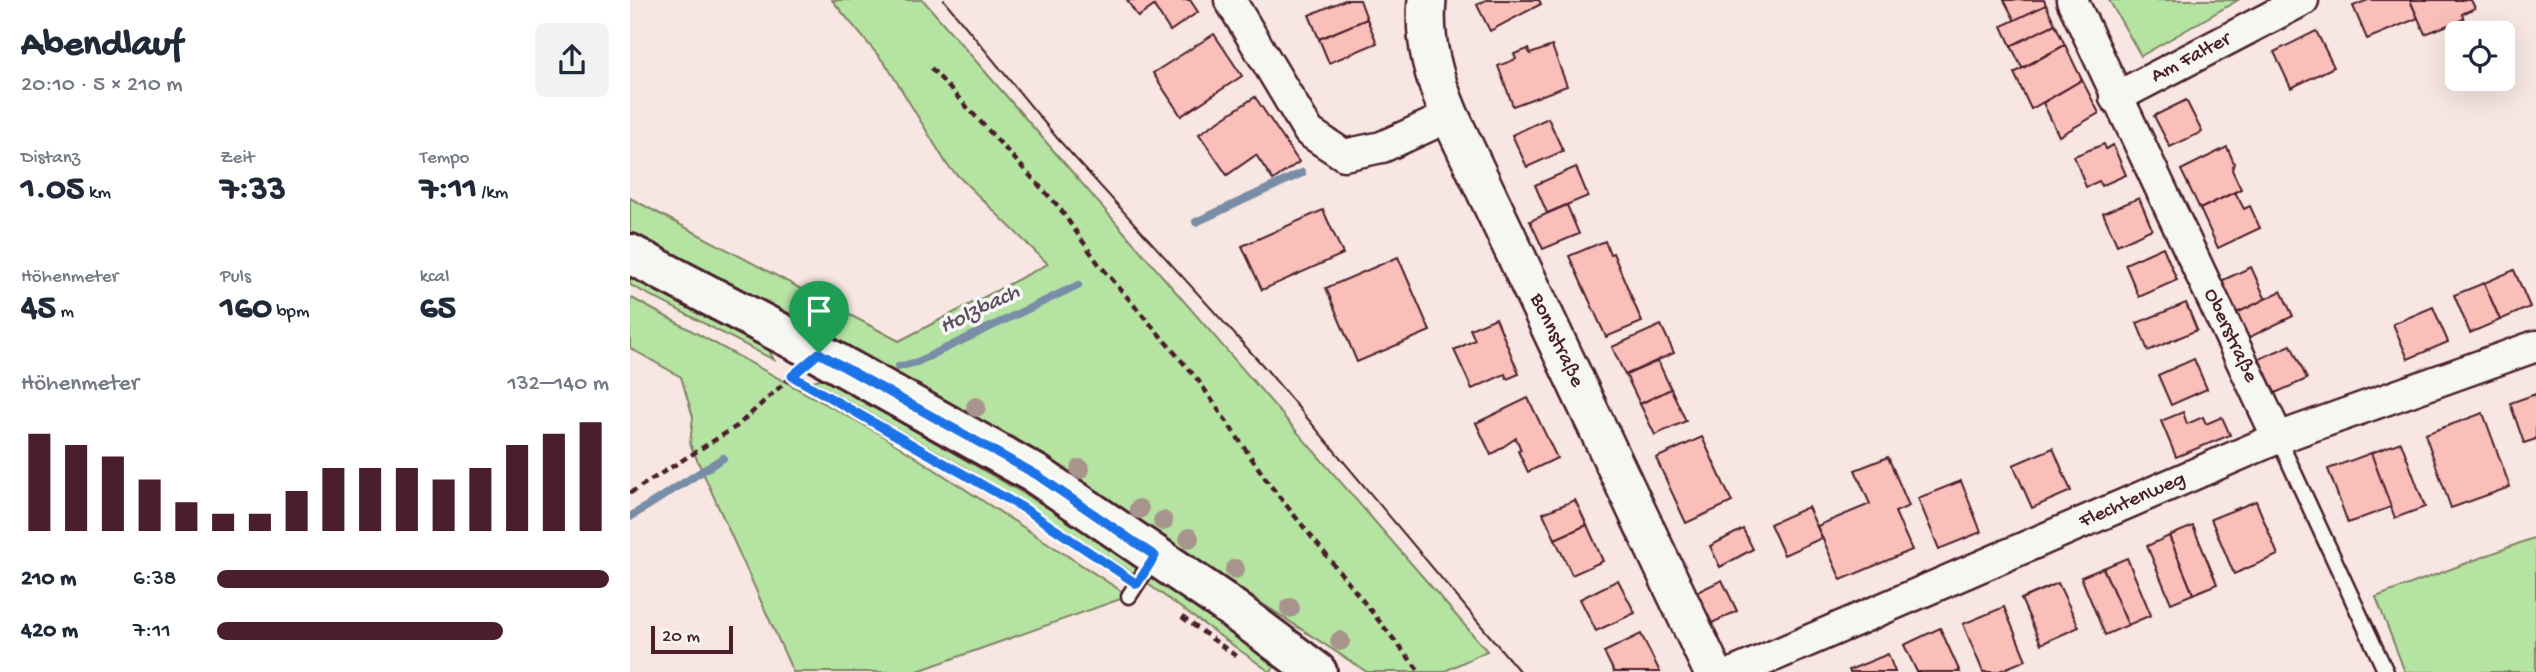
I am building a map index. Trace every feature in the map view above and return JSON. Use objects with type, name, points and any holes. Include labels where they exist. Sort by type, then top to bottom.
[{"type":"main road","points":[[630,254],[805,370],[1037,475],[1317,672]]},
{"type":"street","points":[[1230,0],[1309,132],[1344,155],[1382,147],[1450,116]]},
{"type":"street","name":"Bonnstraße","points":[[1427,0],[1425,26],[1434,77],[1450,116],[1713,672]]},
{"type":"street","name":"Oberstraße","points":[[2071,0],[2278,438]]},
{"type":"street","name":"Am Falter","points":[[2115,98],[2303,0]]},
{"type":"street","name":"Flechtenweg","points":[[1736,672],[2278,438],[2536,346]]},
{"type":"lane","name":"Oberstraße","points":[[2278,438],[2386,672]]},
{"type":"lane","points":[[1129,596],[1155,556]]},
{"type":"path","points":[[932,68],[1058,206],[1098,263],[1198,380],[1270,485],[1420,672]]},
{"type":"path","points":[[780,370],[805,370]]},
{"type":"path","points":[[630,493],[737,426],[805,370]]},
{"type":"path","points":[[1181,616],[1247,664]]},
{"type":"green space","points":[[832,0],[923,0],[1487,651],[1443,672],[1367,672],[1022,447],[630,235],[630,198],[899,341],[1048,264],[948,166],[887,66]]},
{"type":"green space","points":[[2109,0],[2238,0],[2141,56]]},
{"type":"green space","points":[[630,276],[754,340],[769,350],[774,360],[630,285]]},
{"type":"green space","points":[[630,297],[877,432],[1129,596],[915,672],[793,672],[690,444],[693,417],[681,377],[630,348]]},
{"type":"green space","points":[[823,378],[1061,515],[1139,566],[1134,574],[968,469],[813,381]]},
{"type":"green space","points":[[2536,537],[2536,672],[2405,672],[2376,597]]},
{"type":"green space","points":[[1154,576],[1275,666],[1270,672],[1148,584]]},
{"type":"building","points":[[1127,0],[1190,0],[1198,12],[1170,31],[1154,6],[1138,17]]},
{"type":"building","points":[[1345,0],[1360,0],[1367,19],[1319,39],[1309,15]]},
{"type":"building","points":[[1486,0],[1539,0],[1541,4],[1490,31],[1477,5]]},
{"type":"building","points":[[2004,0],[2044,0],[2046,5],[2015,21]]},
{"type":"building","points":[[2368,0],[2410,0],[2418,18],[2367,39],[2353,6]]},
{"type":"building","points":[[2410,0],[2471,0],[2475,8],[2462,14],[2464,19],[2445,21],[2445,26],[2425,34]]},
{"type":"building","points":[[2046,5],[2055,24],[2011,46],[2002,26]]},
{"type":"building","points":[[1367,19],[1377,43],[1329,63],[1319,39]]},
{"type":"building","points":[[2055,24],[2065,45],[2022,68],[2011,46]]},
{"type":"building","points":[[2316,31],[2334,67],[2291,88],[2274,52]]},
{"type":"building","points":[[1214,34],[1242,76],[1181,116],[1153,73]]},
{"type":"building","points":[[2065,45],[2082,80],[2031,109],[2014,73]]},
{"type":"building","points":[[1552,46],[1567,86],[1513,106],[1498,66],[1516,59],[1514,54],[1528,49],[1530,54]]},
{"type":"building","points":[[2082,80],[2099,113],[2059,136],[2043,103]]},
{"type":"building","points":[[1255,97],[1299,162],[1273,180],[1256,155],[1227,175],[1199,134]]},
{"type":"building","points":[[2186,100],[2202,132],[2170,147],[2154,116]]},
{"type":"building","points":[[1548,118],[1563,151],[1527,167],[1512,135]]},
{"type":"building","points":[[2104,144],[2106,149],[2113,145],[2126,175],[2101,186],[2099,181],[2086,187],[2074,156]]},
{"type":"building","points":[[2227,147],[2234,163],[2232,170],[2241,189],[2200,209],[2181,170]]},
{"type":"building","points":[[1576,167],[1588,196],[1547,213],[1535,185]]},
{"type":"building","points":[[2235,192],[2244,209],[2250,206],[2260,228],[2218,248],[2200,209]]},
{"type":"building","points":[[2139,198],[2152,229],[2117,245],[2103,213]]},
{"type":"building","points":[[1567,205],[1579,234],[1543,249],[1530,221]]},
{"type":"building","points":[[1323,210],[1343,254],[1262,290],[1242,246]]},
{"type":"building","points":[[1605,241],[1610,254],[1613,253],[1642,322],[1606,337],[1569,256]]},
{"type":"building","points":[[2163,247],[2177,280],[2139,297],[2125,264]]},
{"type":"building","points":[[1398,257],[1430,331],[1357,362],[1326,288]]},
{"type":"building","points":[[2251,267],[2266,300],[2237,313],[2221,281]]},
{"type":"building","points":[[2514,270],[2530,307],[2500,320],[2484,283]]},
{"type":"building","points":[[2484,283],[2500,320],[2470,333],[2454,295]]},
{"type":"building","points":[[2281,291],[2293,316],[2248,338],[2237,313]]},
{"type":"building","points":[[2186,303],[2197,330],[2148,351],[2137,323]]},
{"type":"building","points":[[2433,307],[2448,342],[2408,359],[2393,324]]},
{"type":"building","points":[[1496,318],[1519,374],[1507,379],[1505,374],[1472,389],[1454,350],[1475,340],[1470,329]]},
{"type":"building","points":[[1661,325],[1674,353],[1625,375],[1612,347]]},
{"type":"building","points":[[2291,345],[2307,379],[2275,393],[2259,359]]},
{"type":"building","points":[[2194,359],[2207,389],[2171,405],[2158,375]]},
{"type":"building","points":[[1658,361],[1671,389],[1640,404],[1626,375]]},
{"type":"building","points":[[1671,389],[1686,421],[1655,435],[1640,404]]},
{"type":"building","points":[[2536,394],[2536,439],[2524,443],[2510,403]]},
{"type":"building","points":[[1528,398],[1557,458],[1528,472],[1518,451],[1521,450],[1516,438],[1491,455],[1476,423]]},
{"type":"building","points":[[2183,412],[2187,424],[2203,417],[2206,424],[2222,417],[2230,435],[2176,457],[2161,421]]},
{"type":"building","points":[[2483,413],[2510,487],[2451,508],[2425,434]]},
{"type":"building","points":[[1702,437],[1732,502],[1686,523],[1656,458]]},
{"type":"building","points":[[2401,442],[2425,507],[2395,518],[2371,453]]},
{"type":"building","points":[[2053,448],[2071,491],[2032,508],[2013,465]]},
{"type":"building","points":[[2371,453],[2391,507],[2348,523],[2328,469]]},
{"type":"building","points":[[1888,457],[1909,506],[1895,512],[1912,550],[1841,580],[1817,526],[1870,504],[1855,470]]},
{"type":"building","points":[[1961,481],[1981,532],[1939,549],[1918,498]]},
{"type":"building","points":[[1575,500],[1587,525],[1555,539],[1543,513]]},
{"type":"building","points":[[2256,501],[2278,555],[2234,574],[2211,519]]},
{"type":"building","points":[[1808,507],[1822,538],[1784,555],[1770,524]]},
{"type":"building","points":[[1587,525],[1603,561],[1572,575],[1555,539]]},
{"type":"building","points":[[2193,526],[2217,584],[2193,594],[2169,536]]},
{"type":"building","points":[[1743,529],[1753,549],[1720,567],[1710,546]]},
{"type":"building","points":[[2169,536],[2193,594],[2171,603],[2147,546]]},
{"type":"building","points":[[2127,558],[2151,615],[2128,625],[2103,568]]},
{"type":"building","points":[[2103,568],[2128,625],[2105,635],[2081,577]]},
{"type":"building","points":[[1618,580],[1635,613],[1596,631],[1580,599]]},
{"type":"building","points":[[1722,580],[1737,611],[1710,624],[1695,593]]},
{"type":"building","points":[[2058,583],[2079,627],[2041,644],[2021,599]]},
{"type":"building","points":[[2004,607],[2026,660],[1997,672],[1983,672],[1963,624]]},
{"type":"building","points":[[1940,628],[1960,672],[1917,672],[1904,645]]},
{"type":"building","points":[[1641,634],[1660,672],[1614,672],[1604,652]]},
{"type":"building","points":[[1888,654],[1895,672],[1849,670]]},
{"type":"waterway","name":"Holzbach","points":[[1196,222],[1302,173]]},
{"type":"waterway","name":"Holzbach","points":[[898,367],[917,362],[1078,285]]},
{"type":"waterway","points":[[630,517],[723,458]]},
{"type":"tram line","points":[[944,0],[1057,138],[1266,369],[1520,672]]},
{"type":"route","points":[[819,353],[1037,475],[1155,556],[1137,584],[1025,509],[792,376],[819,353]]}]
